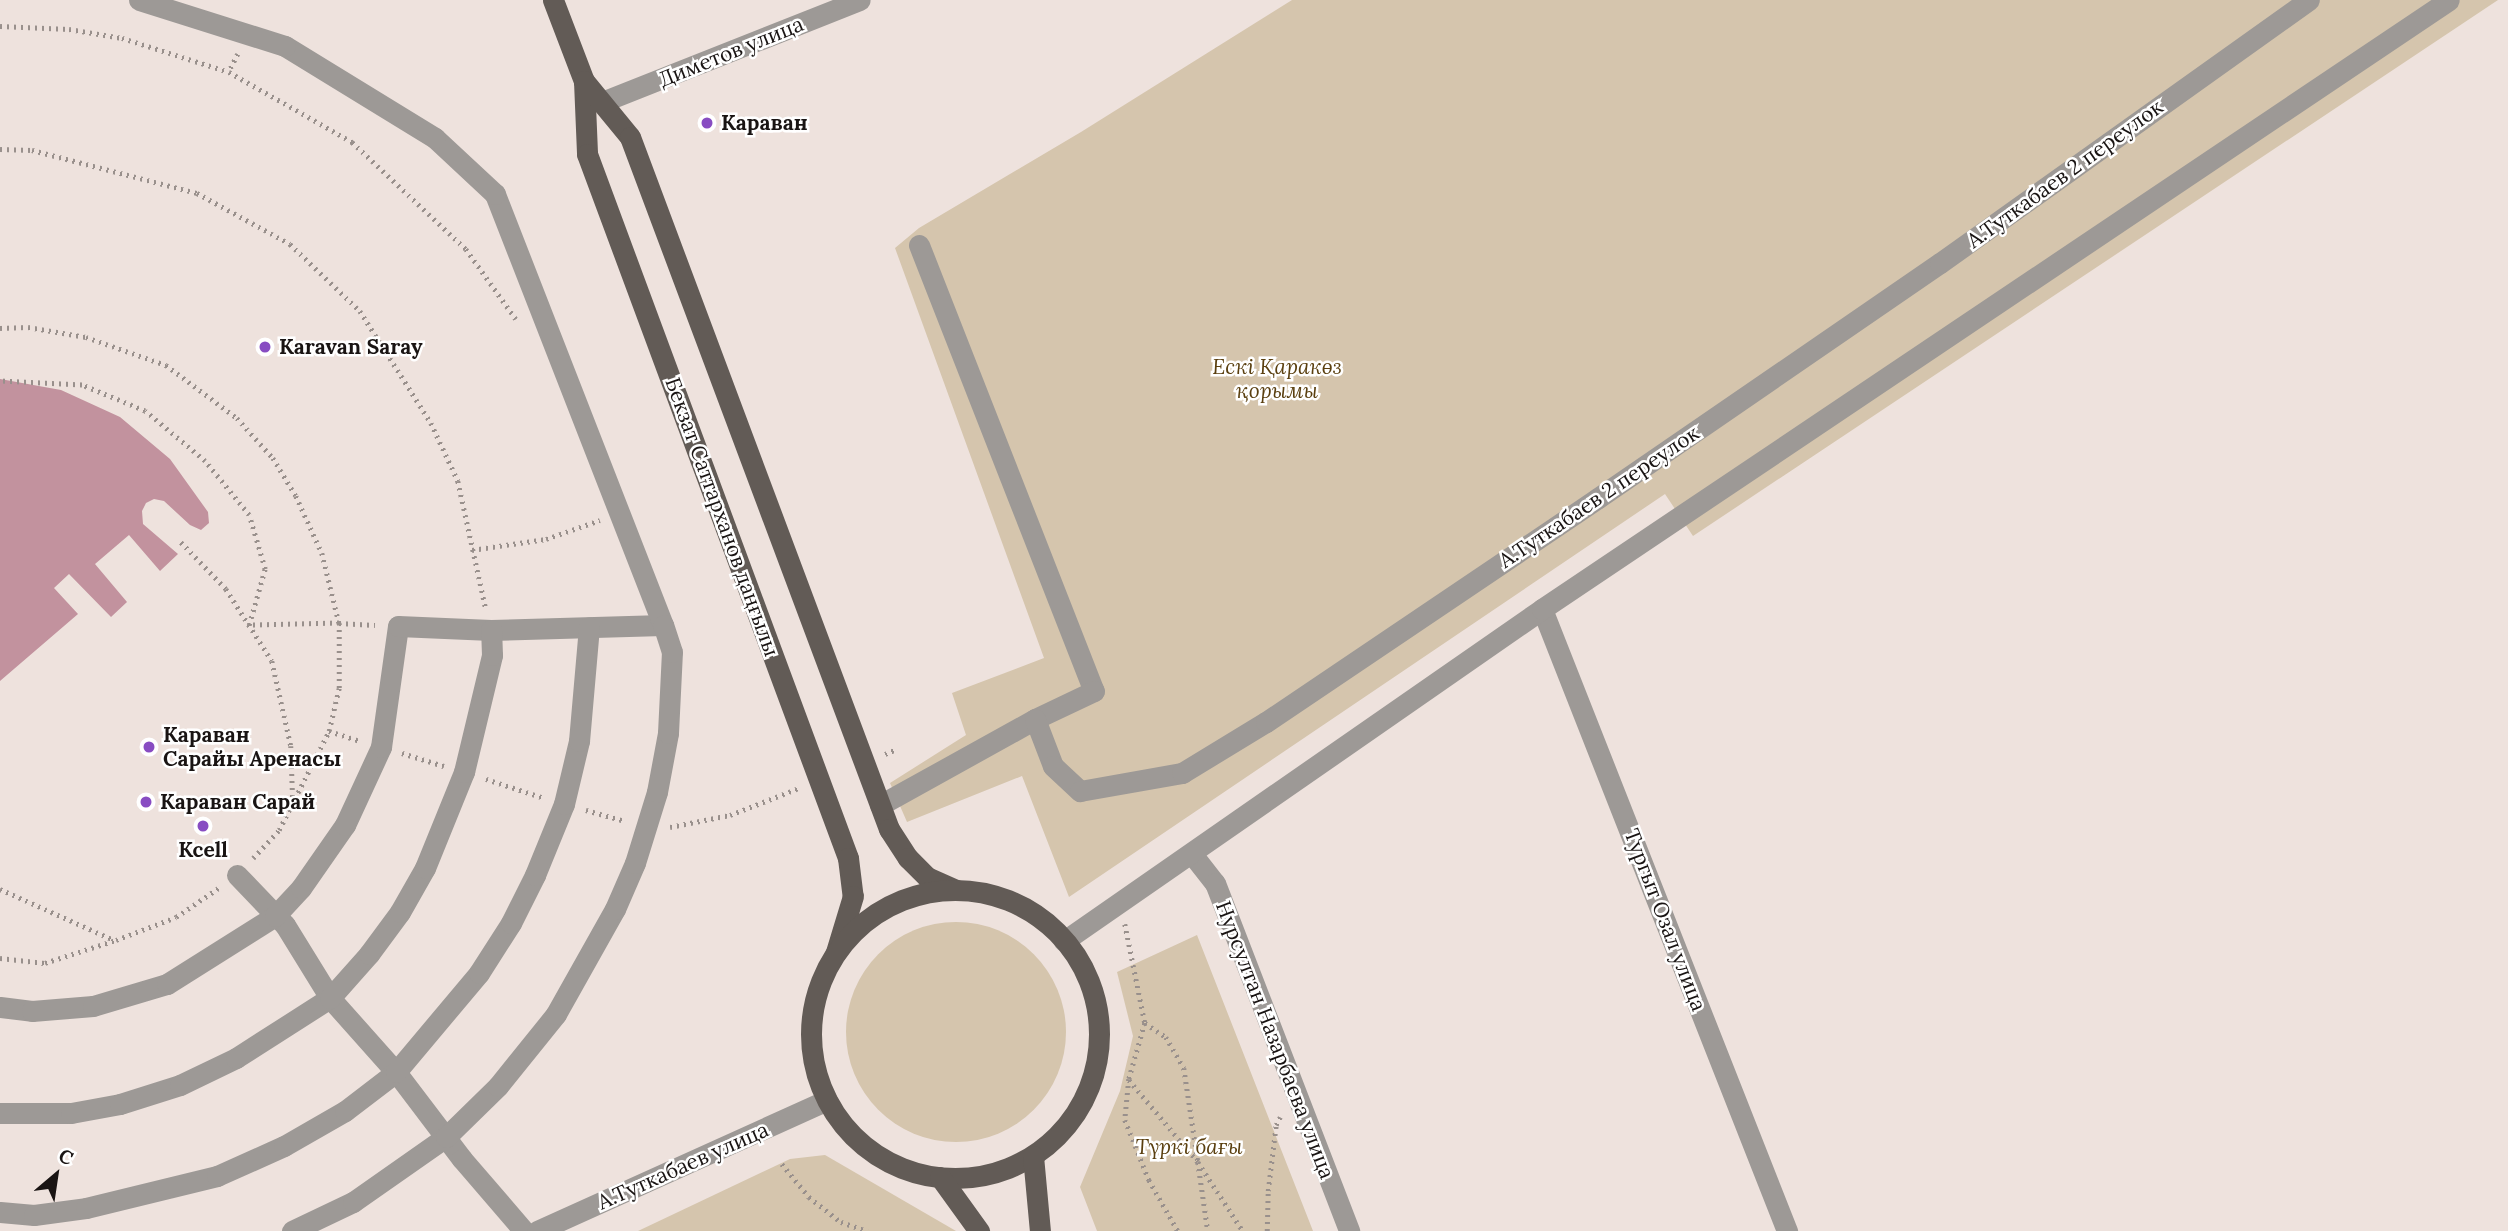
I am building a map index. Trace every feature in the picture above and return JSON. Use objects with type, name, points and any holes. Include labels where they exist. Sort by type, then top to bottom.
[{"type":"main road","name":"Бекзат Саттарханов даңғылы","points":[[553,0],[584,81],[587,154],[848,858],[853,895],[836,952]]},
{"type":"main road","name":"Бекзат Саттарханов даңғылы","points":[[584,81],[629,138],[889,829],[908,858],[927,877],[956,890]]},
{"type":"main road","points":[[956,890],[980,892],[1016,904],[1047,923],[1064,941],[1090,983],[1099,1031],[1098,1055],[1087,1091],[1069,1123],[1033,1156],[988,1174],[940,1177],[917,1173],[874,1153],[856,1138],[827,1100],[813,1058],[813,1014],[825,972],[836,952],[867,920],[885,908],[932,892],[956,890]]},
{"type":"main road","points":[[1033,1156],[1040,1231]]},
{"type":"main road","points":[[940,1177],[979,1231]]},
{"type":"street","points":[[139,0],[285,46],[435,138],[495,194],[672,652],[668,733],[657,792],[635,863],[615,909],[556,1014],[498,1086],[446,1136],[353,1202],[292,1231]]},
{"type":"street","name":"А.Туткабаев 2 переулок","points":[[1035,719],[1053,765],[1080,790],[1182,773],[1266,722],[1644,467],[1940,263],[2309,0]]},
{"type":"street","points":[[1064,941],[1542,608],[2449,0]]},
{"type":"street","name":"Диметов улица","points":[[602,102],[856,1]]},
{"type":"street","points":[[880,806],[1035,719],[1094,691],[919,245]]},
{"type":"street","name":"Тургыт Озал улица","points":[[1542,608],[1787,1231]]},
{"type":"street","points":[[0,1007],[32,1011],[93,1006],[167,984],[275,916],[301,888],[345,825],[381,747],[398,626],[491,630],[663,625]]},
{"type":"street","points":[[0,1212],[34,1215],[86,1208],[217,1176],[309,1132],[345,1111],[396,1072],[480,974],[511,923],[535,875],[564,804],[579,741],[589,627]]},
{"type":"street","points":[[0,1113],[71,1113],[120,1104],[180,1085],[236,1058],[330,998],[369,954],[400,912],[425,868],[464,772],[492,655],[491,630]]},
{"type":"street","name":"Нурсултан Назарбаева улица","points":[[1192,854],[1215,883],[1349,1231]]},
{"type":"street","points":[[237,875],[275,916],[330,998],[396,1072],[524,1231]]},
{"type":"street","name":"А.Туткабаев улица","points":[[537,1231],[827,1100]]},
{"type":"path","points":[[0,26],[69,29],[122,38],[229,72],[352,142],[466,249],[524,330]]},
{"type":"path","points":[[229,72],[248,34]]},
{"type":"path","points":[[0,149],[32,150],[197,193],[290,244],[360,311],[431,423],[458,481],[491,630]]},
{"type":"path","points":[[0,328],[28,327],[86,337],[166,365],[237,418],[273,458],[296,496],[322,553],[339,623],[339,688],[329,731],[279,830],[237,875],[176,917],[116,940],[45,963],[0,958]]},
{"type":"path","points":[[0,382],[82,385],[145,411],[205,461],[249,515],[265,569],[249,625]]},
{"type":"path","points":[[472,550],[546,540],[601,520],[596,508]]},
{"type":"path","points":[[181,542],[226,589],[272,661],[291,746],[293,805]]},
{"type":"path","points":[[249,625],[339,623],[398,626]]},
{"type":"path","points":[[329,731],[657,830],[730,815],[819,780]]},
{"type":"path","points":[[864,762],[897,749]]},
{"type":"path","points":[[0,889],[116,940]]},
{"type":"path","points":[[1120,903],[1145,1023],[1129,1079],[1125,1120],[1149,1180],[1178,1231]]},
{"type":"path","points":[[1145,1023],[1166,1037],[1184,1068],[1208,1231]]},
{"type":"path","points":[[1129,1079],[1198,1162],[1243,1231]]},
{"type":"path","points":[[1267,1231],[1276,1125],[1293,1087]]},
{"type":"path","points":[[782,1164],[809,1197],[852,1229],[867,1231]]},
{"type":"green space","name":"Ескі Қаракөз қорымы","points":[[1292,0],[2498,0],[1693,536],[1665,494],[1069,897],[1022,776],[907,822],[890,783],[966,735],[952,693],[1044,658],[895,248],[919,228],[1081,132]]},
{"type":"green space","points":[[967,922],[998,930],[1017,940],[1034,954],[1048,971],[1058,990],[1064,1010],[1064,1054],[1058,1074],[1048,1093],[1034,1110],[1017,1124],[988,1138],[945,1142],[924,1138],[904,1129],[886,1117],[871,1102],[850,1064],[846,1021],[850,1000],[859,980],[871,962],[886,947],[924,926]]},
{"type":"green space","name":"Түркі бағы","points":[[1197,935],[1313,1231],[1097,1231],[1080,1187],[1120,1091],[1133,1036],[1117,972]]},
{"type":"green space","points":[[825,1155],[956,1231],[638,1231],[790,1159]]},
{"type":"shaded area","points":[[0,379],[61,390],[120,417],[170,459],[208,512],[209,523],[201,530],[190,525],[164,501],[154,499],[146,503],[142,511],[143,524],[178,554],[160,571],[129,535],[95,564],[127,602],[111,617],[69,574],[54,588],[78,614],[0,681]]},
{"type":"place","name":"Караван","points":[[707,123]]},
{"type":"place","name":"Karavan Saray","points":[[265,347]]},
{"type":"place","name":"Караван Сарайы Аренасы","points":[[149,747]]},
{"type":"place","name":"Караван Сарай","points":[[146,802]]},
{"type":"place","name":"Kcell","points":[[203,826]]}]
